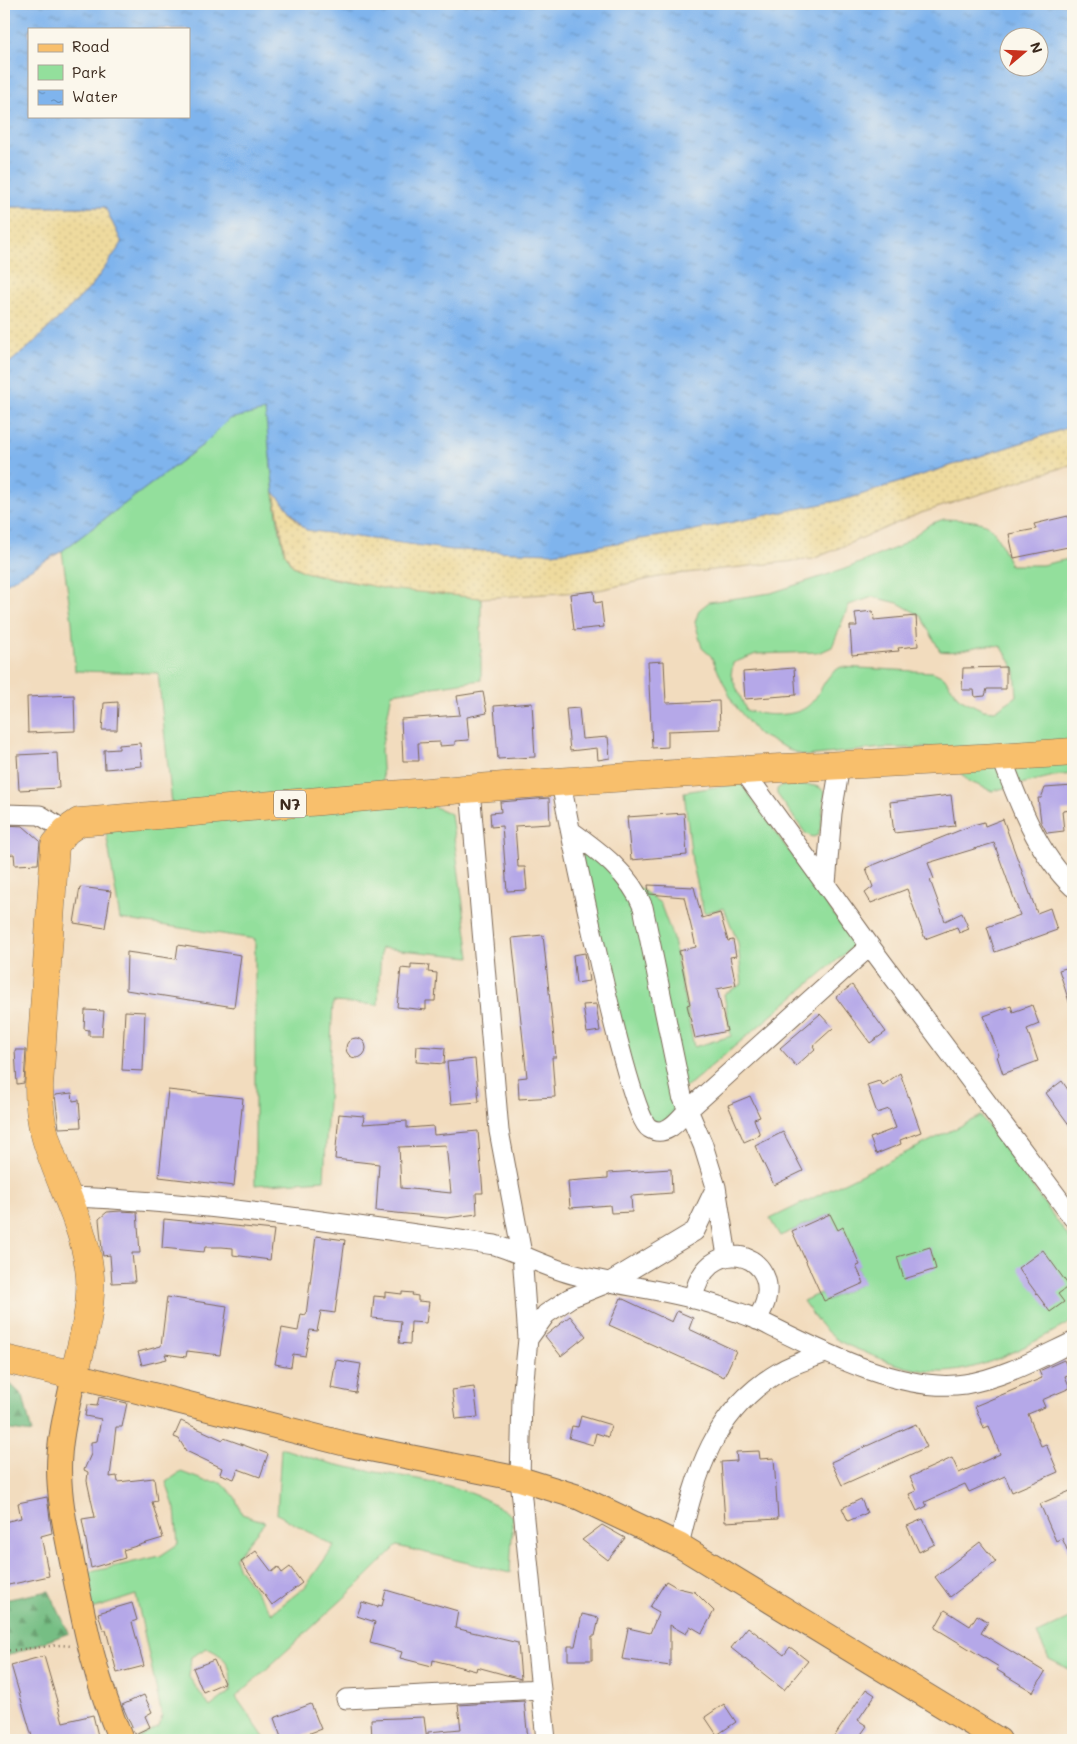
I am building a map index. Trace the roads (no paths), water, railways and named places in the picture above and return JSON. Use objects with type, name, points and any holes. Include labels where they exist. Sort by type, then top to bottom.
[{"type":"highway","name":"N7","points":[[66,831],[79,822],[470,789],[743,770],[1073,752]]},
{"type":"highway","points":[[8,1360],[74,1375],[86,1327],[90,1277],[84,1244],[70,1197],[45,1136],[38,1086],[54,845],[66,831]]},
{"type":"main road","points":[[121,1740],[104,1700],[89,1648],[63,1514],[59,1469],[62,1438],[74,1375],[350,1445],[520,1479],[578,1497],[678,1545],[1000,1740]]},
{"type":"street","points":[[1001,756],[1037,838],[1064,878],[1073,887]]},
{"type":"street","points":[[826,884],[832,813],[840,766]]},
{"type":"street","points":[[743,770],[870,946],[1073,1218]]},
{"type":"street","points":[[561,783],[613,1019],[637,1106],[644,1123],[651,1129],[669,1129],[870,946]]},
{"type":"street","points":[[470,789],[499,1131],[522,1254],[528,1339],[522,1399],[520,1479],[546,1740]]},
{"type":"street","points":[[4,814],[40,815],[66,831]]},
{"type":"street","points":[[571,831],[597,850],[624,876],[639,897],[687,1111],[703,1145],[716,1187],[727,1256]]},
{"type":"street","points":[[528,1339],[546,1314],[570,1298],[610,1282],[695,1231],[716,1187]]},
{"type":"street","points":[[70,1197],[137,1201],[262,1214],[495,1245],[522,1254],[554,1270],[610,1282],[642,1286],[693,1299],[757,1320],[823,1354],[899,1378],[933,1385],[963,1385],[993,1378],[1073,1342]]},
{"type":"street","points":[[693,1299],[696,1286],[707,1267],[716,1260],[727,1256],[738,1256],[750,1260],[759,1267],[765,1277],[767,1288],[766,1300],[757,1320]]},
{"type":"street","points":[[678,1545],[696,1478],[711,1442],[728,1415],[753,1389],[782,1370],[823,1354]]},
{"type":"street","points":[[346,1699],[541,1689]]},
{"type":"water","points":[[4,4],[1073,4],[1073,426],[851,498],[680,533],[553,553],[452,550],[306,530],[274,492],[265,411],[229,419],[204,444],[62,551],[4,585],[4,367],[29,347],[91,287],[122,243],[105,207],[4,207]]}]
